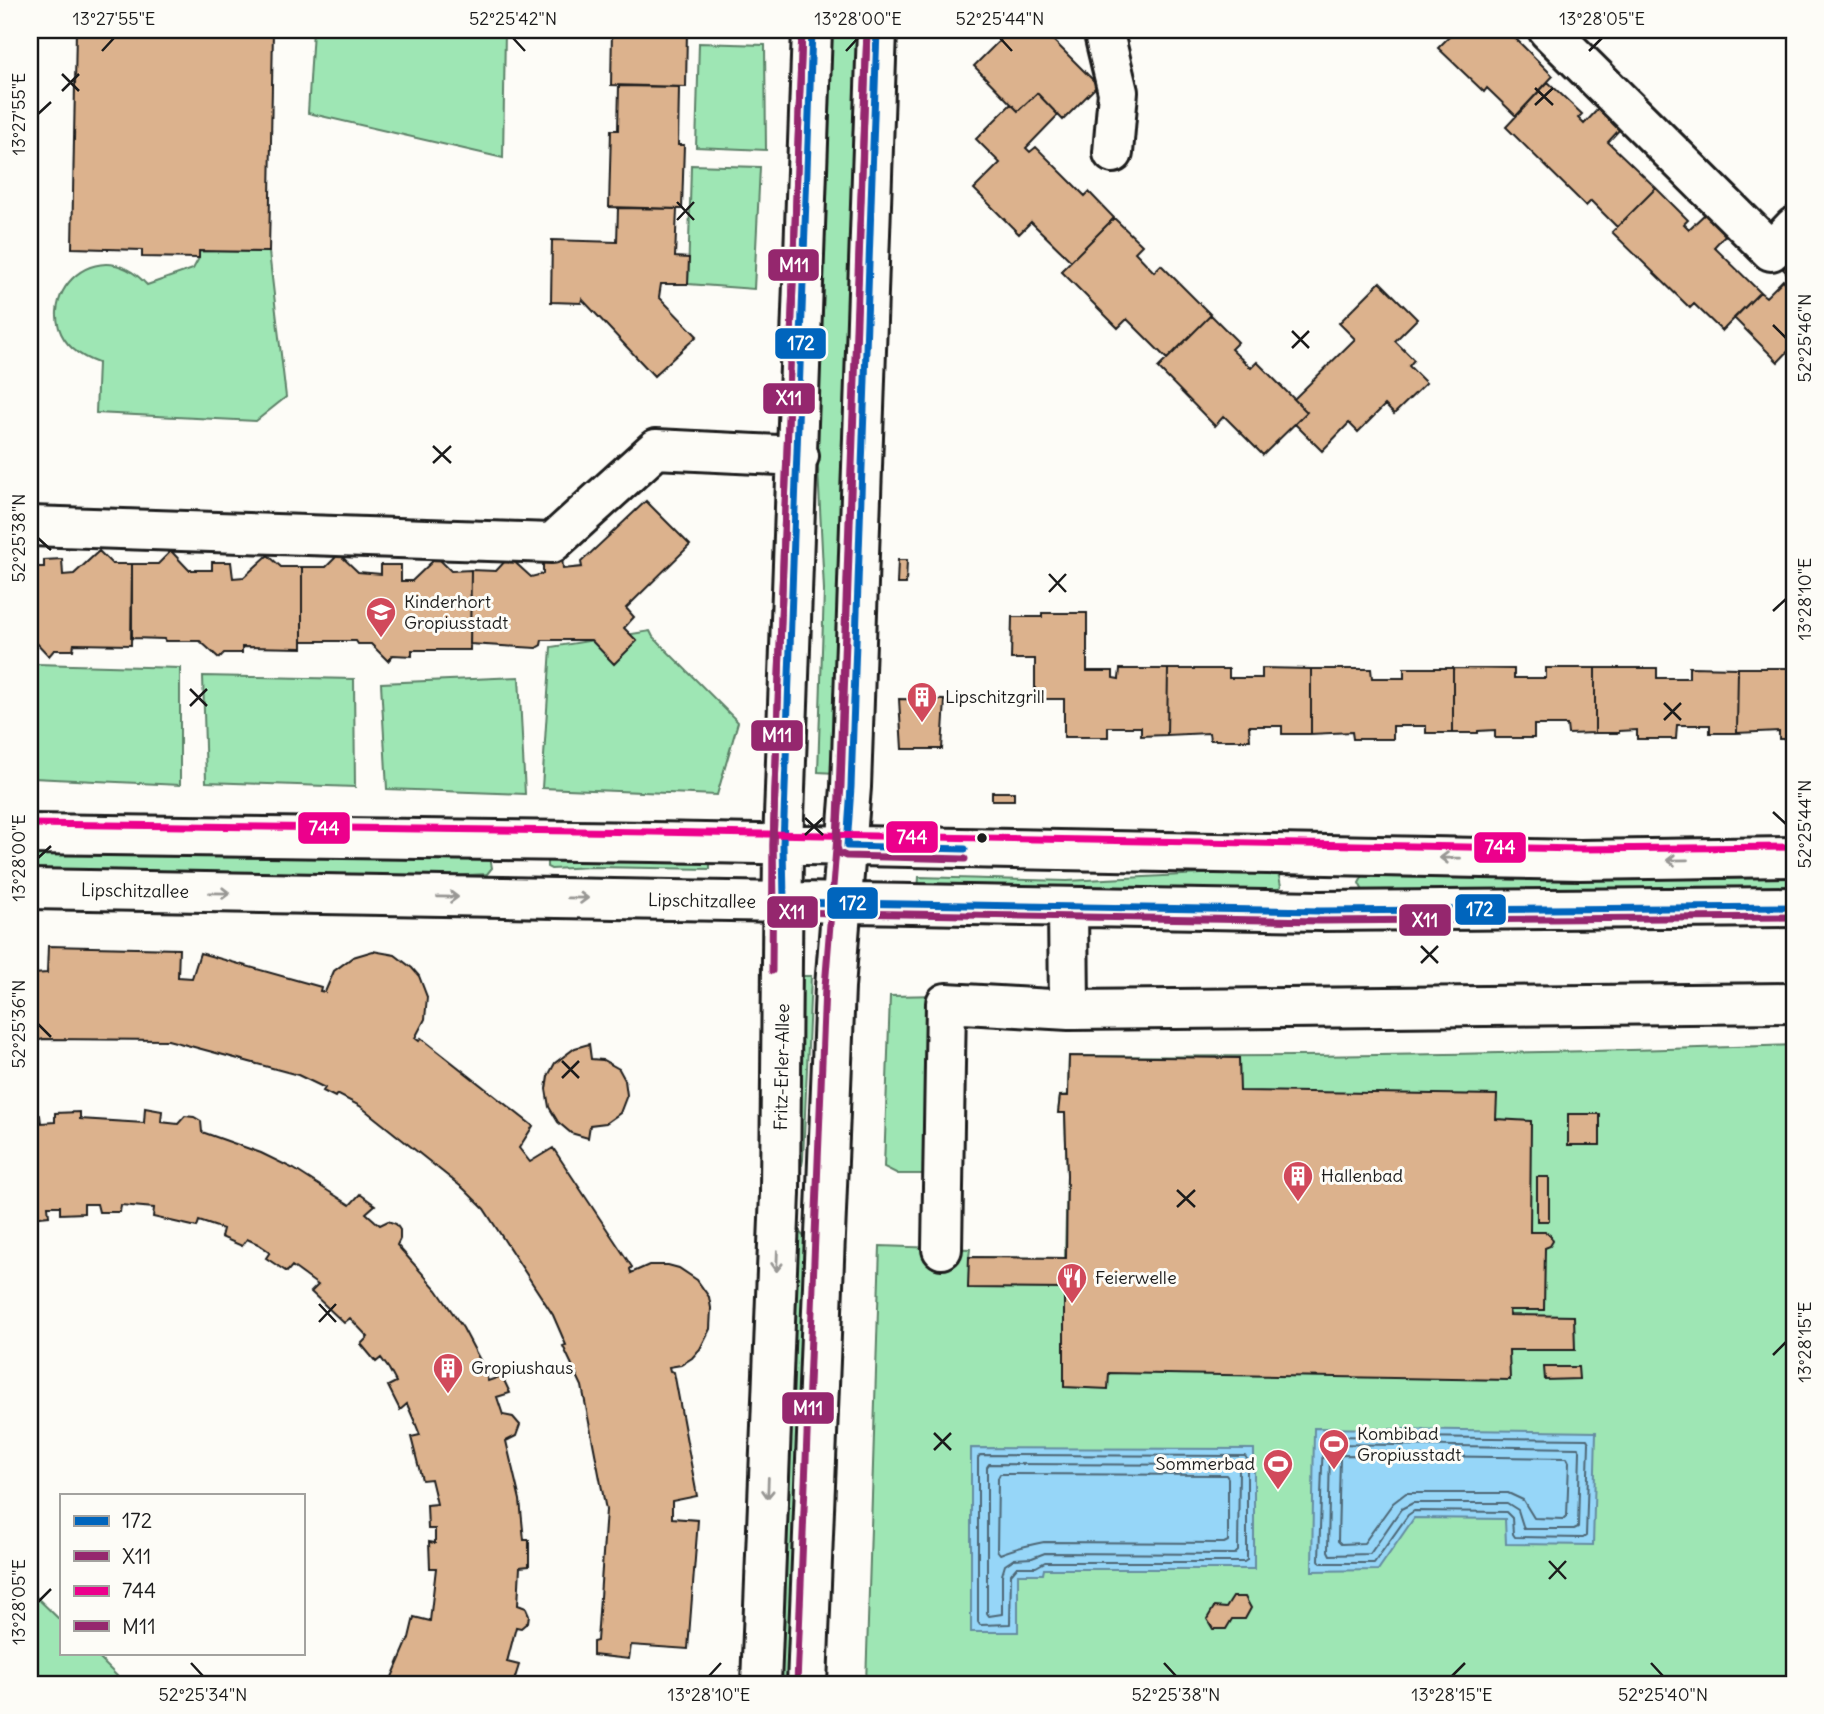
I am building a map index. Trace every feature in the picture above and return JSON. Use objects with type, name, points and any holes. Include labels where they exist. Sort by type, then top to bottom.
[{"type":"street","name":"Fritz-Erler-Allee","points":[[761,1684],[780,1193],[783,845],[813,30]]},
{"type":"street","points":[[807,1684],[841,903],[851,787],[877,30]]},
{"type":"street","points":[[1106,30],[1105,38],[1118,92],[1113,153]]},
{"type":"street","points":[[1548,30],[1770,251],[1794,227]]},
{"type":"street","points":[[30,526],[552,543],[656,449],[799,456]]},
{"type":"street","points":[[30,834],[520,840],[1580,860],[1794,857]]},
{"type":"street","points":[[519,898],[520,840]]},
{"type":"street","points":[[1318,856],[1320,911]]},
{"type":"street","name":"Lipschitzallee","points":[[30,889],[1320,911],[1794,907]]},
{"type":"street","points":[[1068,907],[1069,1010]]},
{"type":"street","points":[[942,1249],[946,1003],[1069,1010],[1794,1003]]},
{"type":"street","points":[[780,1193],[827,1195]]},
{"type":"green space","points":[[313,30],[505,30],[503,158],[308,113]]},
{"type":"green space","points":[[831,30],[859,30],[835,773],[818,772],[824,590],[817,447]]},
{"type":"green space","points":[[699,43],[765,45],[766,150],[696,147]]},
{"type":"green space","points":[[691,165],[760,167],[754,289],[688,284]]},
{"type":"green space","points":[[199,251],[269,252],[286,397],[256,421],[96,413],[98,363],[72,348],[59,328],[58,307],[66,287],[81,272],[101,264],[123,268],[147,285],[193,269],[199,258]]},
{"type":"green space","points":[[650,631],[738,722],[717,795],[542,788],[551,647]]},
{"type":"green space","points":[[36,664],[180,668],[180,785],[33,778]]},
{"type":"green space","points":[[203,676],[354,679],[355,787],[206,782]]},
{"type":"green space","points":[[519,677],[525,794],[387,789],[381,683]]},
{"type":"green space","points":[[30,851],[490,857],[492,868],[487,874],[395,879],[30,873]]},
{"type":"green space","points":[[710,855],[710,869],[547,867],[547,859]]},
{"type":"green space","points":[[1274,872],[1279,876],[1281,886],[1277,892],[918,891],[919,877],[1067,881]]},
{"type":"green space","points":[[1364,874],[1794,874],[1794,890],[1364,893],[1359,883]]},
{"type":"green space","points":[[793,976],[811,976],[803,1160],[798,1167]]},
{"type":"green space","points":[[941,995],[929,1174],[898,1174],[884,1167],[890,996]]},
{"type":"green space","name":"Kombibad Gropiusstadt","points":[[1794,1045],[1794,1684],[866,1684],[880,1246],[970,1249],[969,1257],[1065,1258],[1065,1113],[1058,1113],[1060,1096],[1068,1095],[1069,1056],[1432,1054]]},
{"type":"green space","points":[[796,1228],[807,1240],[792,1684],[776,1684]]},
{"type":"green space","points":[[30,1591],[60,1620],[60,1654],[95,1654],[125,1684],[30,1684]]},
{"type":"water","points":[[1314,1428],[1596,1432],[1593,1545],[1506,1544],[1505,1519],[1414,1518],[1378,1570],[1312,1571]]},
{"type":"water","points":[[971,1448],[1254,1449],[1254,1569],[1044,1569],[1043,1574],[1018,1574],[1018,1632],[971,1632]]},
{"type":"building","points":[[76,30],[273,30],[269,252],[199,251],[199,258],[142,257],[142,250],[72,248]]},
{"type":"building","points":[[612,30],[687,30],[686,87],[611,85]]},
{"type":"building","points":[[990,30],[1043,30],[1098,85],[1063,120],[1037,93],[1018,111],[974,66],[1000,40]]},
{"type":"building","points":[[1456,30],[1507,30],[1553,76],[1516,116],[1487,88],[1484,92],[1438,48]]},
{"type":"building","points":[[1548,82],[1582,114],[1578,118],[1584,124],[1600,107],[1621,128],[1608,142],[1656,188],[1617,227],[1591,201],[1586,206],[1506,127]]},
{"type":"building","points":[[619,86],[679,87],[678,145],[684,145],[682,209],[609,207],[611,130],[618,130]]},
{"type":"building","points":[[1037,93],[1058,115],[1026,148],[1030,152],[1036,147],[1085,196],[1089,192],[1114,218],[1071,261],[1031,222],[1019,234],[974,189],[1000,163],[976,139],[1011,104],[1018,111]]},
{"type":"building","points":[[1656,188],[1688,220],[1684,224],[1689,229],[1706,213],[1727,233],[1714,247],[1760,292],[1722,331],[1694,304],[1690,308],[1612,232]]},
{"type":"building","points":[[618,208],[677,209],[675,257],[689,258],[688,284],[661,284],[659,297],[697,336],[654,376],[582,299],[581,303],[551,302],[552,240],[617,242]]},
{"type":"building","points":[[1114,218],[1142,245],[1135,252],[1154,272],[1161,265],[1211,315],[1167,359],[1127,319],[1118,328],[1061,271]]},
{"type":"building","points":[[1794,259],[1794,345],[1778,362],[1734,318],[1760,292],[1766,297],[1783,280],[1785,282],[1791,277],[1783,269]]},
{"type":"building","points":[[1380,282],[1417,319],[1395,341],[1414,360],[1409,366],[1426,383],[1394,414],[1385,405],[1358,432],[1349,423],[1322,451],[1295,424],[1307,412],[1294,399],[1355,339],[1339,323]]},
{"type":"building","points":[[1211,315],[1238,342],[1231,349],[1251,368],[1257,362],[1307,412],[1263,455],[1224,416],[1215,426],[1158,368]]},
{"type":"building","points":[[646,501],[690,545],[626,608],[634,617],[624,628],[637,641],[614,664],[591,640],[542,640],[541,645],[536,648],[470,644],[471,570],[496,571],[509,557],[531,577],[543,574],[543,556],[562,554],[563,569],[582,567],[581,562]]},
{"type":"building","points":[[99,551],[112,564],[132,564],[131,645],[74,644],[73,650],[54,650],[49,656],[30,639],[30,567],[44,567],[44,560],[62,559],[63,575],[74,574]]},
{"type":"building","points":[[171,551],[189,570],[212,570],[212,562],[231,562],[233,578],[244,577],[268,555],[281,567],[302,567],[302,648],[242,647],[242,653],[224,653],[219,658],[200,641],[132,638],[132,564],[158,564]]},
{"type":"building","points":[[339,554],[358,572],[381,574],[381,565],[401,565],[401,581],[412,581],[437,557],[451,571],[471,570],[470,650],[412,650],[412,656],[393,655],[388,661],[371,644],[358,644],[356,641],[302,641],[302,567],[326,567]]},
{"type":"building","points":[[898,560],[907,560],[906,584],[897,584]]},
{"type":"building","points":[[1042,613],[1087,613],[1087,671],[1113,671],[1113,678],[1119,679],[1120,669],[1168,669],[1167,735],[1141,736],[1141,727],[1108,727],[1108,737],[1064,737],[1064,699],[1035,699],[1035,659],[1011,659],[1012,617],[1042,617]]},
{"type":"building","points":[[1689,667],[1738,668],[1737,733],[1710,733],[1710,725],[1677,725],[1676,739],[1637,739],[1637,730],[1595,733],[1595,668],[1657,668],[1657,678],[1689,678]]},
{"type":"building","points":[[1262,668],[1311,669],[1311,734],[1282,734],[1282,726],[1249,726],[1250,740],[1210,740],[1209,733],[1167,735],[1168,669],[1229,669],[1229,678],[1262,678]]},
{"type":"building","points":[[1404,668],[1453,668],[1453,733],[1426,733],[1426,726],[1393,726],[1393,739],[1353,739],[1352,732],[1311,734],[1311,669],[1371,669],[1372,678],[1404,678]]},
{"type":"building","points":[[1453,668],[1514,669],[1514,678],[1546,678],[1546,668],[1595,668],[1595,733],[1568,734],[1567,725],[1534,725],[1534,738],[1495,738],[1495,730],[1453,733]]},
{"type":"building","points":[[1738,668],[1794,668],[1794,739],[1779,739],[1779,731],[1737,733]]},
{"type":"building","name":"Lipschitzgrill","points":[[899,699],[945,700],[942,749],[902,749]]},
{"type":"building","points":[[992,792],[1014,792],[1014,800],[992,800]]},
{"type":"building","points":[[48,946],[179,949],[178,977],[192,978],[200,953],[321,987],[320,991],[325,992],[334,971],[353,957],[373,951],[395,955],[419,976],[427,997],[425,1019],[415,1038],[419,1041],[421,1038],[533,1126],[519,1148],[530,1162],[553,1148],[632,1267],[631,1273],[649,1265],[668,1265],[679,1268],[697,1280],[709,1297],[710,1329],[692,1358],[681,1365],[669,1367],[670,1371],[674,1372],[697,1496],[672,1501],[672,1518],[698,1520],[688,1649],[631,1645],[629,1659],[593,1655],[593,1642],[597,1641],[606,1510],[582,1386],[563,1346],[566,1345],[553,1315],[484,1209],[464,1189],[360,1106],[337,1094],[335,1097],[323,1091],[325,1088],[298,1075],[168,1040],[44,1039],[30,1042],[30,963],[33,974],[47,973]]},
{"type":"building","points":[[589,1044],[591,1059],[603,1060],[619,1069],[625,1080],[627,1095],[620,1113],[606,1123],[590,1125],[588,1138],[571,1133],[558,1122],[549,1107],[546,1089],[548,1076],[555,1063],[575,1048]]},
{"type":"building","name":"Hallenbad","points":[[1069,1056],[1239,1058],[1240,1091],[1497,1095],[1496,1119],[1531,1121],[1530,1232],[1545,1232],[1553,1241],[1545,1248],[1544,1310],[1509,1310],[1510,1315],[1574,1316],[1575,1350],[1509,1350],[1510,1380],[1109,1373],[1108,1389],[1064,1387],[1064,1289],[968,1288],[969,1257],[1066,1258],[1065,1113],[1058,1113],[1060,1096],[1068,1096]]},
{"type":"building","name":"Gropiushaus","points":[[145,1108],[162,1111],[161,1122],[178,1124],[185,1116],[194,1117],[201,1121],[202,1132],[261,1153],[294,1169],[350,1205],[360,1194],[375,1205],[366,1213],[380,1225],[388,1221],[396,1224],[400,1230],[397,1245],[437,1290],[463,1328],[488,1381],[502,1376],[510,1393],[497,1397],[503,1415],[513,1417],[520,1425],[516,1436],[506,1441],[520,1500],[524,1540],[529,1540],[529,1566],[520,1567],[518,1605],[526,1608],[528,1622],[521,1628],[516,1627],[507,1662],[519,1665],[513,1684],[389,1684],[409,1638],[414,1617],[430,1621],[436,1568],[430,1568],[429,1542],[435,1543],[435,1529],[428,1529],[427,1505],[437,1504],[431,1479],[422,1480],[411,1437],[420,1435],[407,1404],[400,1410],[388,1386],[396,1382],[389,1369],[381,1358],[376,1362],[361,1344],[368,1337],[350,1318],[344,1323],[311,1292],[318,1285],[292,1266],[287,1272],[266,1258],[270,1252],[258,1244],[247,1239],[242,1246],[221,1237],[223,1229],[199,1221],[197,1227],[153,1217],[154,1208],[121,1205],[120,1212],[99,1212],[97,1204],[84,1204],[84,1213],[60,1214],[60,1206],[48,1206],[49,1216],[30,1218],[30,1116],[40,1115],[41,1123],[55,1122],[55,1113],[80,1112],[80,1119],[144,1123]]},
{"type":"building","points":[[1568,1114],[1600,1114],[1600,1145],[1568,1145]]},
{"type":"building","points":[[1537,1177],[1549,1177],[1549,1221],[1537,1221]]},
{"type":"building","points":[[1544,1367],[1578,1367],[1579,1379],[1545,1380]]},
{"type":"building","points":[[1233,1597],[1245,1597],[1251,1608],[1245,1619],[1232,1619],[1226,1629],[1213,1629],[1207,1619],[1214,1607],[1226,1608]]},
{"type":"transit line","name":"X11","points":[[802,30],[773,845],[774,903],[777,910],[1320,921],[1794,917]]},
{"type":"transit line","name":"M11","points":[[772,971],[773,845],[802,30]]},
{"type":"transit line","name":"172","points":[[812,30],[783,845],[784,902],[1320,911],[1794,907]]},
{"type":"transit line","name":"X11","points":[[867,30],[837,847],[839,853],[846,856],[965,859]]},
{"type":"transit line","name":"M11","points":[[797,1684],[825,987],[841,786],[867,30]]},
{"type":"transit line","name":"172","points":[[877,30],[847,846],[965,849]]},
{"type":"transit line","name":"744","points":[[30,824],[1580,849],[1794,847]]},
{"type":"place","name":"Kinderhort Gropiusstadt","points":[[381,639]]},
{"type":"place","name":"Lipschitzgrill","points":[[922,724]]},
{"type":"place","name":"Hallenbad","points":[[1298,1203]]},
{"type":"place","name":"Feierwelle","points":[[1072,1305]]},
{"type":"place","name":"Gropiushaus","points":[[448,1395]]},
{"type":"place","name":"Kombibad Gropiusstadt","points":[[1334,1471]]},
{"type":"place","name":"Sommerbad","points":[[1278,1491]]}]
